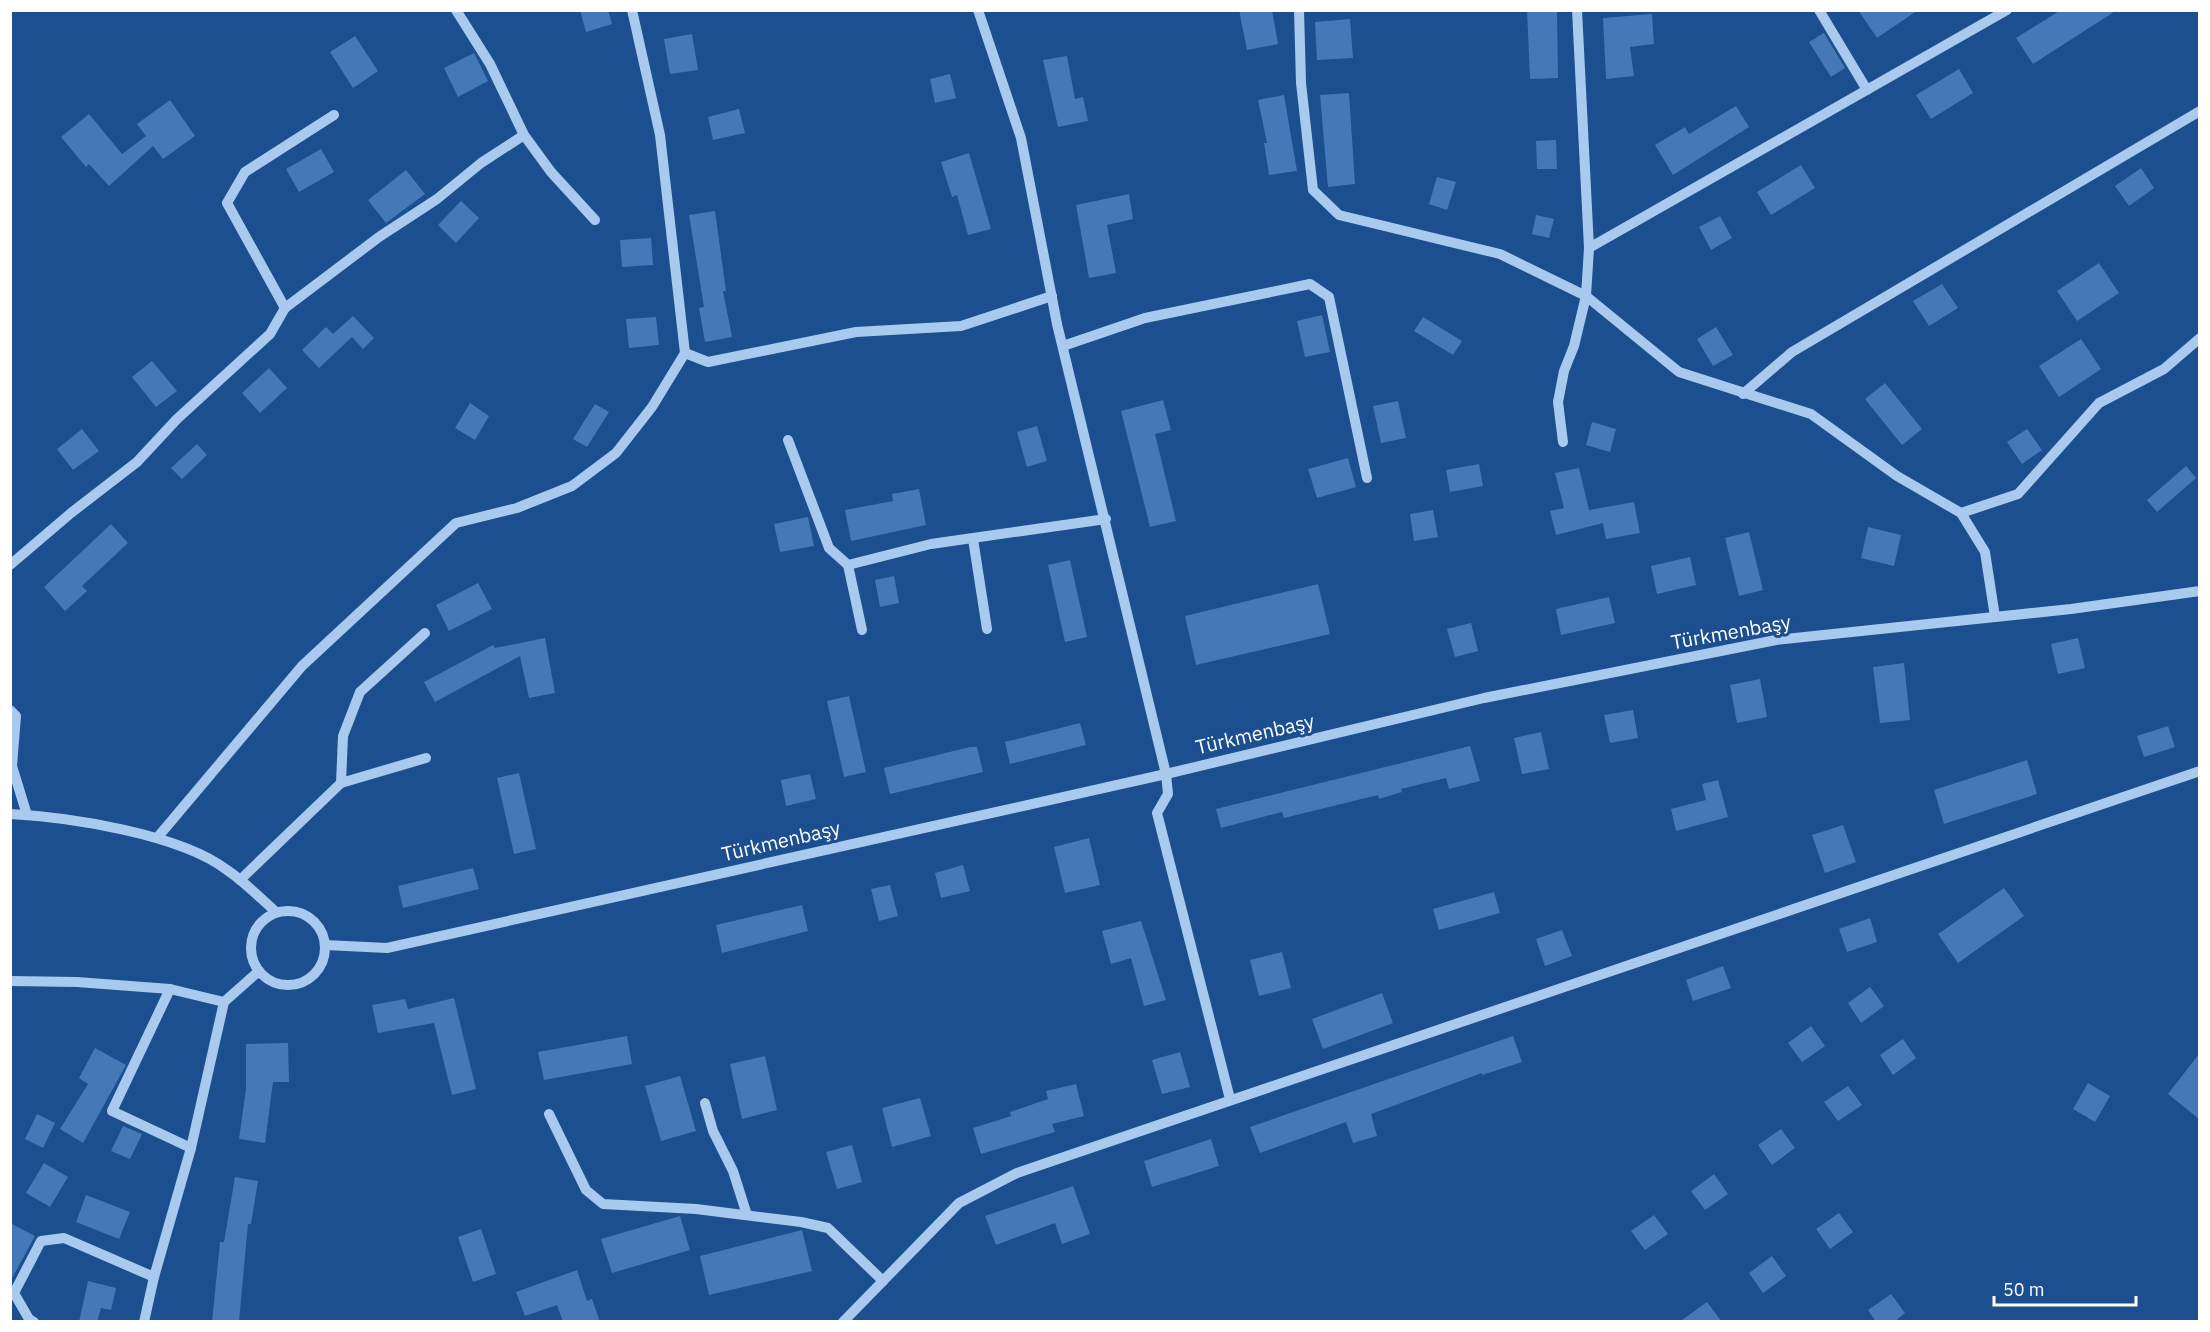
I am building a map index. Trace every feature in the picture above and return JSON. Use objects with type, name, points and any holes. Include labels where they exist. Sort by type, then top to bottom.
[{"type":"street","points":[[456,10],[490,64],[524,135],[551,172],[595,220]]},
{"type":"street","points":[[157,838],[302,666],[456,523],[517,508],[572,486],[616,453],[652,407],[685,353],[660,135],[632,10]]},
{"type":"street","points":[[978,10],[1021,138],[1063,346],[1166,774],[1168,794],[1156,813],[1230,1099]]},
{"type":"street","points":[[1299,10],[1301,83],[1313,190],[1339,215],[1500,254],[1586,296],[1679,372],[1811,414],[1897,476],[1961,513],[1985,552],[1995,617]]},
{"type":"street","points":[[1563,442],[1558,402],[1564,371],[1574,346],[1586,296],[1589,248],[1577,10]]},
{"type":"street","points":[[1819,10],[1867,90]]},
{"type":"street","points":[[1589,248],[2007,10]]},
{"type":"street","points":[[1743,394],[1792,352],[2199,111]]},
{"type":"street","points":[[285,308],[226,203],[245,172],[334,115]]},
{"type":"street","points":[[10,566],[71,513],[137,462],[177,419],[270,334],[285,308],[379,237],[436,199],[481,163],[524,135]]},
{"type":"street","points":[[1063,346],[1145,318],[1310,284],[1329,297],[1367,478]]},
{"type":"street","points":[[685,353],[708,362],[856,332],[961,326],[1052,296]]},
{"type":"street","points":[[1961,513],[2018,494],[2099,403],[2163,369],[2199,338]]},
{"type":"street","points":[[788,440],[829,548],[848,565],[862,630]]},
{"type":"street","points":[[848,565],[931,544],[972,539],[1015,530],[1106,519]]},
{"type":"street","points":[[972,539],[987,629]]},
{"type":"street","name":"Türkmenbaşy","points":[[325,945],[387,948],[1166,774],[1484,698],[1776,640],[1995,617],[2199,591]]},
{"type":"street","points":[[341,783],[343,735],[360,692],[425,633]]},
{"type":"street","points":[[10,710],[16,716],[12,766],[27,815]]},
{"type":"street","points":[[240,880],[341,783],[426,758]]},
{"type":"street","points":[[843,1322],[959,1203],[1017,1173],[2199,771]]},
{"type":"street","points":[[10,814],[157,838],[226,868],[276,912]]},
{"type":"street","points":[[292,911],[307,916],[320,928],[325,945],[322,963],[314,975],[303,982],[287,985],[271,981],[259,971],[251,948],[253,935],[262,921],[276,912],[292,911]]},
{"type":"street","points":[[144,1322],[154,1277],[191,1148],[224,1002],[259,971]]},
{"type":"street","points":[[10,981],[77,982],[170,989],[224,1002]]},
{"type":"street","points":[[170,989],[112,1111],[191,1148]]},
{"type":"street","points":[[705,1103],[713,1131],[733,1171],[747,1215]]},
{"type":"street","points":[[549,1114],[586,1190],[603,1204],[696,1209],[801,1222],[828,1228],[883,1281]]},
{"type":"street","points":[[34,1322],[29,1319],[14,1293],[41,1241],[64,1238],[154,1277]]},
{"type":"building","points":[[580,10],[608,10],[612,24],[586,32]]},
{"type":"building","points":[[1239,10],[1272,10],[1278,44],[1247,50]]},
{"type":"building","points":[[1527,10],[1557,10],[1558,78],[1530,79]]},
{"type":"building","points":[[1858,10],[1918,10],[1877,38]]},
{"type":"building","points":[[2061,10],[2117,10],[2033,64],[2016,38]]},
{"type":"building","points":[[1652,14],[1654,44],[1630,47],[1634,76],[1606,79],[1603,18]]},
{"type":"building","points":[[1350,19],[1353,58],[1317,60],[1315,22]]},
{"type":"building","points":[[1824,33],[1845,68],[1831,77],[1809,42]]},
{"type":"building","points":[[692,34],[698,70],[670,74],[664,39]]},
{"type":"building","points":[[355,36],[378,71],[353,88],[330,52]]},
{"type":"building","points":[[474,53],[488,81],[458,97],[444,68]]},
{"type":"building","points":[[1067,56],[1075,99],[1083,97],[1088,121],[1058,127],[1043,60]]},
{"type":"building","points":[[1959,69],[1973,93],[1931,119],[1916,95]]},
{"type":"building","points":[[950,74],[956,98],[935,103],[930,79]]},
{"type":"building","points":[[1349,93],[1355,184],[1328,187],[1320,95]]},
{"type":"building","points":[[1284,95],[1297,171],[1269,175],[1264,143],[1267,143],[1258,100]]},
{"type":"building","points":[[170,100],[195,136],[163,159],[153,146],[109,186],[89,164],[86,167],[61,137],[89,114],[122,154],[146,136],[137,124]]},
{"type":"building","points":[[1736,106],[1749,127],[1673,175],[1655,145],[1685,127],[1689,134]]},
{"type":"building","points":[[739,109],[745,133],[713,140],[708,117]]},
{"type":"building","points":[[1556,140],[1557,169],[1537,169],[1536,141]]},
{"type":"building","points":[[321,149],[334,172],[299,192],[286,169]]},
{"type":"building","points":[[969,153],[991,229],[968,235],[957,195],[952,197],[941,162]]},
{"type":"building","points":[[1801,165],[1815,188],[1771,215],[1757,192]]},
{"type":"building","points":[[2141,168],[2154,188],[2129,206],[2115,186]]},
{"type":"building","points":[[406,170],[425,194],[386,223],[368,200]]},
{"type":"building","points":[[1437,177],[1456,182],[1447,210],[1429,204]]},
{"type":"building","points":[[1129,194],[1133,219],[1107,225],[1116,273],[1089,278],[1076,205]]},
{"type":"building","points":[[461,201],[479,218],[456,243],[438,225]]},
{"type":"building","points":[[715,211],[726,291],[723,291],[732,337],[705,342],[699,308],[704,307],[689,215]]},
{"type":"building","points":[[1536,215],[1554,219],[1549,238],[1532,234]]},
{"type":"building","points":[[1720,216],[1732,238],[1711,250],[1699,227]]},
{"type":"building","points":[[651,238],[653,265],[622,267],[620,240]]},
{"type":"building","points":[[2099,263],[2119,293],[2077,321],[2057,291]]},
{"type":"building","points":[[1942,284],[1958,308],[1929,326],[1913,301]]},
{"type":"building","points":[[1322,315],[1330,352],[1305,357],[1297,321]]},
{"type":"building","points":[[353,316],[374,338],[363,349],[352,337],[319,368],[302,350],[326,327],[333,334]]},
{"type":"building","points":[[656,317],[659,345],[629,348],[626,319]]},
{"type":"building","points":[[1423,317],[1462,341],[1453,355],[1414,331]]},
{"type":"building","points":[[1716,327],[1733,355],[1713,366],[1697,339]]},
{"type":"building","points":[[2081,339],[2101,369],[2059,397],[2039,366]]},
{"type":"building","points":[[152,361],[177,391],[156,407],[132,377]]},
{"type":"building","points":[[269,368],[287,388],[260,413],[242,393]]},
{"type":"building","points":[[1885,383],[1922,429],[1902,445],[1865,399]]},
{"type":"building","points":[[1163,400],[1171,430],[1155,434],[1176,521],[1150,527],[1121,411]]},
{"type":"building","points":[[1398,401],[1406,438],[1381,443],[1373,406]]},
{"type":"building","points":[[470,403],[489,416],[475,440],[455,428]]},
{"type":"building","points":[[595,404],[609,412],[587,447],[573,439]]},
{"type":"building","points":[[1592,422],[1616,429],[1610,452],[1586,445]]},
{"type":"building","points":[[1037,426],[1047,461],[1027,467],[1017,432]]},
{"type":"building","points":[[82,429],[99,451],[73,470],[57,449]]},
{"type":"building","points":[[2027,429],[2042,450],[2022,464],[2007,442]]},
{"type":"building","points":[[197,444],[207,455],[182,479],[171,468]]},
{"type":"building","points":[[1348,458],[1356,487],[1317,498],[1308,469]]},
{"type":"building","points":[[1479,464],[1483,486],[1450,492],[1446,470]]},
{"type":"building","points":[[2186,466],[2196,478],[2157,512],[2147,500]]},
{"type":"building","points":[[1579,468],[1589,510],[1634,502],[1640,533],[1606,539],[1603,523],[1556,535],[1550,511],[1564,508],[1555,473]]},
{"type":"building","points":[[919,489],[926,525],[851,541],[845,510],[893,501],[892,494]]},
{"type":"building","points":[[1433,510],[1438,537],[1414,541],[1410,514]]},
{"type":"building","points":[[808,517],[814,546],[780,552],[774,524]]},
{"type":"building","points":[[111,524],[128,543],[82,586],[87,591],[65,611],[44,587]]},
{"type":"building","points":[[1868,527],[1901,535],[1894,566],[1861,558]]},
{"type":"building","points":[[1749,532],[1763,590],[1739,596],[1725,538]]},
{"type":"building","points":[[1690,557],[1696,585],[1657,594],[1651,566]]},
{"type":"building","points":[[1070,560],[1087,637],[1065,642],[1048,565]]},
{"type":"building","points":[[894,576],[899,603],[880,607],[875,580]]},
{"type":"building","points":[[478,583],[492,609],[449,631],[436,605]]},
{"type":"building","points":[[1318,584],[1330,634],[1196,665],[1185,616]]},
{"type":"building","points":[[1609,597],[1615,623],[1561,635],[1556,609]]},
{"type":"building","points":[[1471,623],[1478,651],[1455,657],[1447,629]]},
{"type":"building","points":[[545,638],[555,693],[529,698],[520,656],[435,702],[424,682],[493,645],[495,648]]},
{"type":"building","points":[[2078,638],[2085,668],[2058,674],[2051,644]]},
{"type":"building","points":[[1904,663],[1910,720],[1880,723],[1873,667]]},
{"type":"building","points":[[1760,679],[1767,717],[1737,723],[1730,685]]},
{"type":"building","points":[[849,696],[866,772],[844,777],[827,701]]},
{"type":"building","points":[[1633,710],[1638,738],[1610,743],[1604,715]]},
{"type":"building","points":[[1080,723],[1086,745],[1010,764],[1005,742]]},
{"type":"building","points":[[2168,726],[2175,747],[2144,757],[2137,736]]},
{"type":"building","points":[[1541,732],[1549,769],[1522,774],[1514,738]]},
{"type":"building","points":[[1470,746],[1480,781],[1449,789],[1446,778],[1401,789],[1402,792],[1379,799],[1378,795],[1284,818],[1282,812],[1221,828],[1216,809]]},
{"type":"building","points":[[977,747],[983,772],[890,794],[884,768]]},
{"type":"building","points":[[2027,760],[2037,794],[1944,824],[1934,790]]},
{"type":"building","points":[[519,773],[536,849],[514,854],[497,778]]},
{"type":"building","points":[[810,774],[816,799],[786,806],[781,780]]},
{"type":"building","points":[[1718,780],[1728,817],[1676,831],[1671,809],[1706,800],[1702,784]]},
{"type":"building","points":[[1843,825],[1856,862],[1825,873],[1812,835]]},
{"type":"building","points":[[1089,838],[1100,885],[1065,893],[1054,847]]},
{"type":"building","points":[[963,865],[970,891],[941,898],[935,873]]},
{"type":"building","points":[[473,868],[479,889],[403,908],[398,886]]},
{"type":"building","points":[[890,885],[898,916],[879,921],[871,889]]},
{"type":"building","points":[[2004,888],[2024,916],[1958,963],[1938,934]]},
{"type":"building","points":[[1494,892],[1500,913],[1439,930],[1433,909]]},
{"type":"building","points":[[802,905],[808,931],[722,953],[716,925]]},
{"type":"building","points":[[1870,918],[1877,942],[1847,952],[1839,929]]},
{"type":"building","points":[[1141,921],[1166,1000],[1144,1006],[1131,958],[1111,964],[1102,931]]},
{"type":"building","points":[[1562,930],[1572,956],[1545,966],[1536,939]]},
{"type":"building","points":[[1282,952],[1291,988],[1259,996],[1250,960]]},
{"type":"building","points":[[1723,966],[1731,988],[1693,1001],[1686,980]]},
{"type":"building","points":[[1870,987],[1884,1006],[1861,1023],[1848,1003]]},
{"type":"building","points":[[1382,993],[1393,1023],[1323,1049],[1312,1019]]},
{"type":"building","points":[[454,998],[476,1089],[452,1095],[434,1023],[378,1033],[372,1005],[405,999],[408,1009]]},
{"type":"building","points":[[1811,1026],[1825,1046],[1802,1062],[1788,1043]]},
{"type":"building","points":[[627,1036],[632,1064],[544,1080],[538,1052]]},
{"type":"building","points":[[1513,1036],[1522,1062],[1482,1075],[1482,1073],[1371,1114],[1377,1136],[1353,1143],[1346,1122],[1260,1153],[1250,1127]]},
{"type":"building","points":[[1903,1039],[1916,1058],[1893,1075],[1880,1055]]},
{"type":"building","points":[[288,1043],[289,1082],[273,1082],[265,1143],[239,1139],[246,1089],[246,1044]]},
{"type":"building","points":[[95,1048],[126,1065],[83,1143],[60,1129],[88,1084],[79,1078]]},
{"type":"building","points":[[1180,1052],[1190,1087],[1162,1094],[1152,1060]]},
{"type":"building","points":[[2199,1054],[2199,1119],[2168,1094]]},
{"type":"building","points":[[765,1056],[777,1110],[742,1119],[730,1064]]},
{"type":"building","points":[[680,1076],[696,1131],[661,1141],[645,1086]]},
{"type":"building","points":[[2088,1083],[2110,1096],[2095,1122],[2073,1109]]},
{"type":"building","points":[[1076,1084],[1084,1116],[1052,1124],[1055,1132],[981,1154],[973,1128],[1011,1116],[1010,1112],[1048,1099],[1046,1091]]},
{"type":"building","points":[[1848,1086],[1862,1105],[1838,1121],[1824,1102]]},
{"type":"building","points":[[920,1098],[931,1136],[892,1147],[882,1108]]},
{"type":"building","points":[[37,1114],[55,1123],[43,1148],[25,1139]]},
{"type":"building","points":[[123,1126],[142,1134],[130,1159],[111,1151]]},
{"type":"building","points":[[1781,1129],[1795,1148],[1772,1165],[1758,1145]]},
{"type":"building","points":[[1211,1139],[1219,1166],[1152,1187],[1144,1161]]},
{"type":"building","points":[[852,1145],[862,1182],[837,1189],[826,1152]]},
{"type":"building","points":[[44,1163],[68,1177],[50,1207],[26,1193]]},
{"type":"building","points":[[1714,1174],[1728,1194],[1705,1210],[1691,1191]]},
{"type":"building","points":[[235,1177],[258,1181],[251,1224],[248,1224],[239,1322],[212,1322],[220,1242],[224,1242]]},
{"type":"building","points":[[1073,1186],[1090,1234],[1062,1244],[1055,1223],[996,1245],[985,1216]]},
{"type":"building","points":[[86,1195],[130,1212],[119,1239],[76,1222]]},
{"type":"building","points":[[1839,1213],[1853,1232],[1830,1249],[1816,1229]]},
{"type":"building","points":[[1654,1215],[1668,1234],[1645,1250],[1631,1231]]},
{"type":"building","points":[[680,1216],[690,1250],[612,1273],[601,1239]]},
{"type":"building","points":[[10,1223],[35,1236],[10,1282]]},
{"type":"building","points":[[481,1229],[496,1274],[473,1282],[458,1237]]},
{"type":"building","points":[[802,1230],[812,1271],[709,1295],[700,1256]]},
{"type":"building","points":[[1772,1256],[1786,1276],[1763,1293],[1749,1273]]},
{"type":"building","points":[[577,1270],[587,1301],[592,1299],[600,1322],[563,1322],[557,1305],[525,1316],[516,1292]]},
{"type":"building","points":[[88,1281],[116,1288],[111,1310],[101,1308],[97,1322],[79,1322]]},
{"type":"building","points":[[1891,1294],[1905,1313],[1894,1322],[1876,1322],[1868,1310]]},
{"type":"building","points":[[1707,1302],[1722,1322],[1679,1322]]}]
